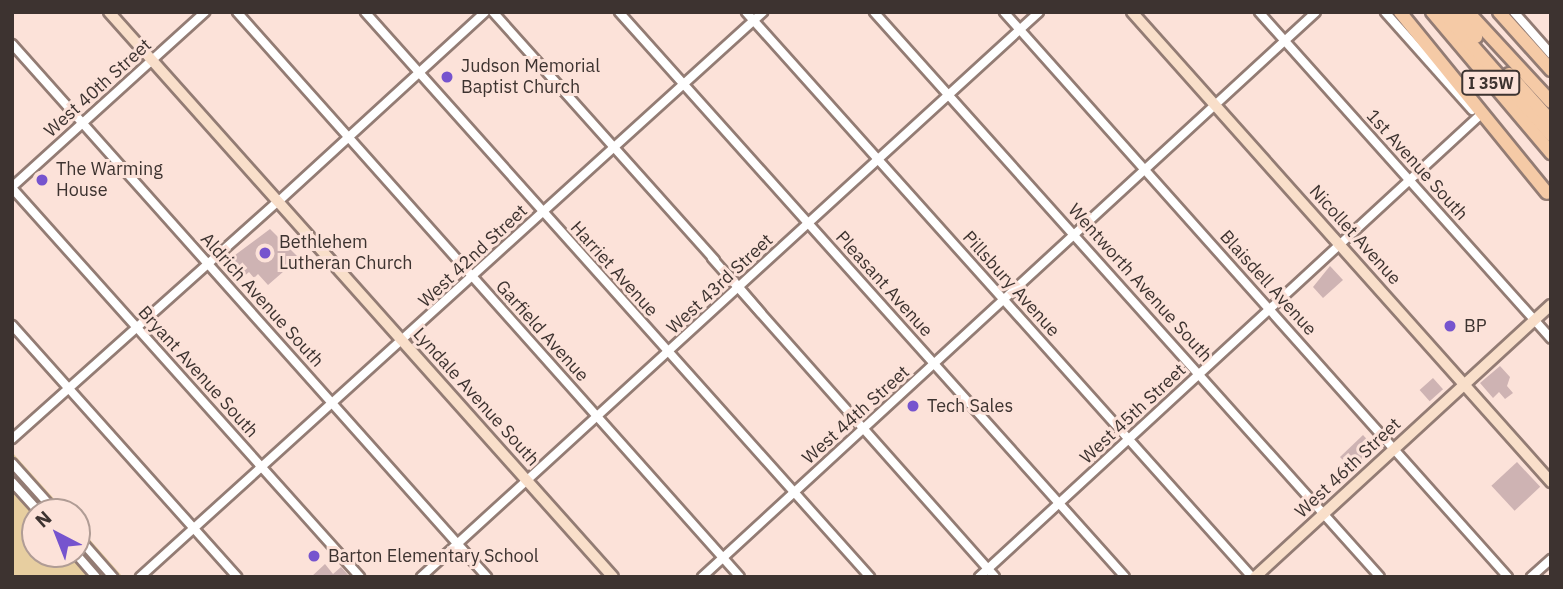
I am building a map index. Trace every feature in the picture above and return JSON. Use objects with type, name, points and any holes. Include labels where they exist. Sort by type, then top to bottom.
[{"type":"highway","points":[[1400,12],[1549,195]]},
{"type":"highway","name":"I 35W","points":[[1432,12],[1551,153]]},
{"type":"highway","points":[[1443,12],[1551,135]]},
{"type":"highway","points":[[1457,12],[1551,121]]},
{"type":"highway","name":"I 35W","points":[[1468,12],[1551,102]]},
{"type":"highway","points":[[1499,12],[1551,69]]},
{"type":"main road","name":"Lyndale Avenue South","points":[[109,12],[612,577]]},
{"type":"main road","name":"Nicollet Avenue","points":[[1132,12],[1551,482]]},
{"type":"main road","name":"West 46th Street","points":[[1254,577],[1551,305]]},
{"type":"street","name":"West 40th Street","points":[[12,187],[205,12]]},
{"type":"street","name":"Garfield Avenue","points":[[237,12],[740,577]]},
{"type":"street","name":"Harriet Avenue","points":[[365,12],[870,577]]},
{"type":"street","points":[[12,439],[485,12]]},
{"type":"street","points":[[493,12],[995,577]]},
{"type":"street","name":"Pleasant Avenue","points":[[619,12],[1125,577]]},
{"type":"street","name":"Pillsbury Avenue","points":[[746,12],[1254,577]]},
{"type":"street","name":"West 42nd Street","points":[[140,577],[474,278],[763,12]]},
{"type":"street","name":"Wentworth Avenue South","points":[[874,12],[1380,577]]},
{"type":"street","name":"Blaisdell Avenue","points":[[1004,12],[1508,577]]},
{"type":"street","name":"West 43rd Street","points":[[421,577],[1039,12]]},
{"type":"street","name":"1st Avenue South","points":[[1259,12],[1551,339]]},
{"type":"street","name":"West 44th Street","points":[[702,577],[1317,12]]},
{"type":"street","points":[[1385,12],[1549,195]]},
{"type":"street","points":[[1514,12],[1550,52]]},
{"type":"street","name":"Aldrich Avenue South","points":[[12,44],[487,577]]},
{"type":"street","name":"West 45th Street","points":[[979,577],[1478,117]]},
{"type":"street","name":"Bryant Avenue South","points":[[12,187],[360,577]]},
{"type":"street","points":[[12,325],[237,577]]},
{"type":"street","points":[[12,463],[43,498]]},
{"type":"street","points":[[12,482],[26,498]]},
{"type":"street","points":[[91,552],[113,577]]},
{"type":"street","points":[[1531,577],[1551,559]]},
{"type":"shaded area","points":[[12,452],[53,498],[21,498],[21,568],[91,568],[91,541],[123,577],[12,577]]},
{"type":"building","name":"Bethlehem Lutheran Church","points":[[270,229],[299,258],[268,285],[258,274],[254,278],[249,272],[242,278],[227,261]]},
{"type":"building","points":[[1330,266],[1343,280],[1323,298],[1313,287]]},
{"type":"building","points":[[1500,366],[1510,377],[1507,386],[1513,393],[1505,399],[1499,392],[1493,398],[1480,383]]},
{"type":"building","points":[[1433,378],[1443,389],[1430,401],[1420,390]]},
{"type":"building","points":[[1363,435],[1374,447],[1353,471],[1340,457]]},
{"type":"building","points":[[1517,462],[1540,487],[1515,511],[1491,486]]},
{"type":"building","points":[[325,564],[333,574],[341,567],[350,577],[311,577]]},
{"type":"place","name":"Judson Memorial Baptist Church","points":[[447,77]]},
{"type":"place","name":"The Warming House","points":[[42,180]]},
{"type":"place","name":"Bethlehem Lutheran Church","points":[[265,253]]},
{"type":"place","name":"BP","points":[[1450,326]]},
{"type":"place","name":"Tech Sales","points":[[913,406]]},
{"type":"place","name":"Barton Elementary School","points":[[314,556]]}]
